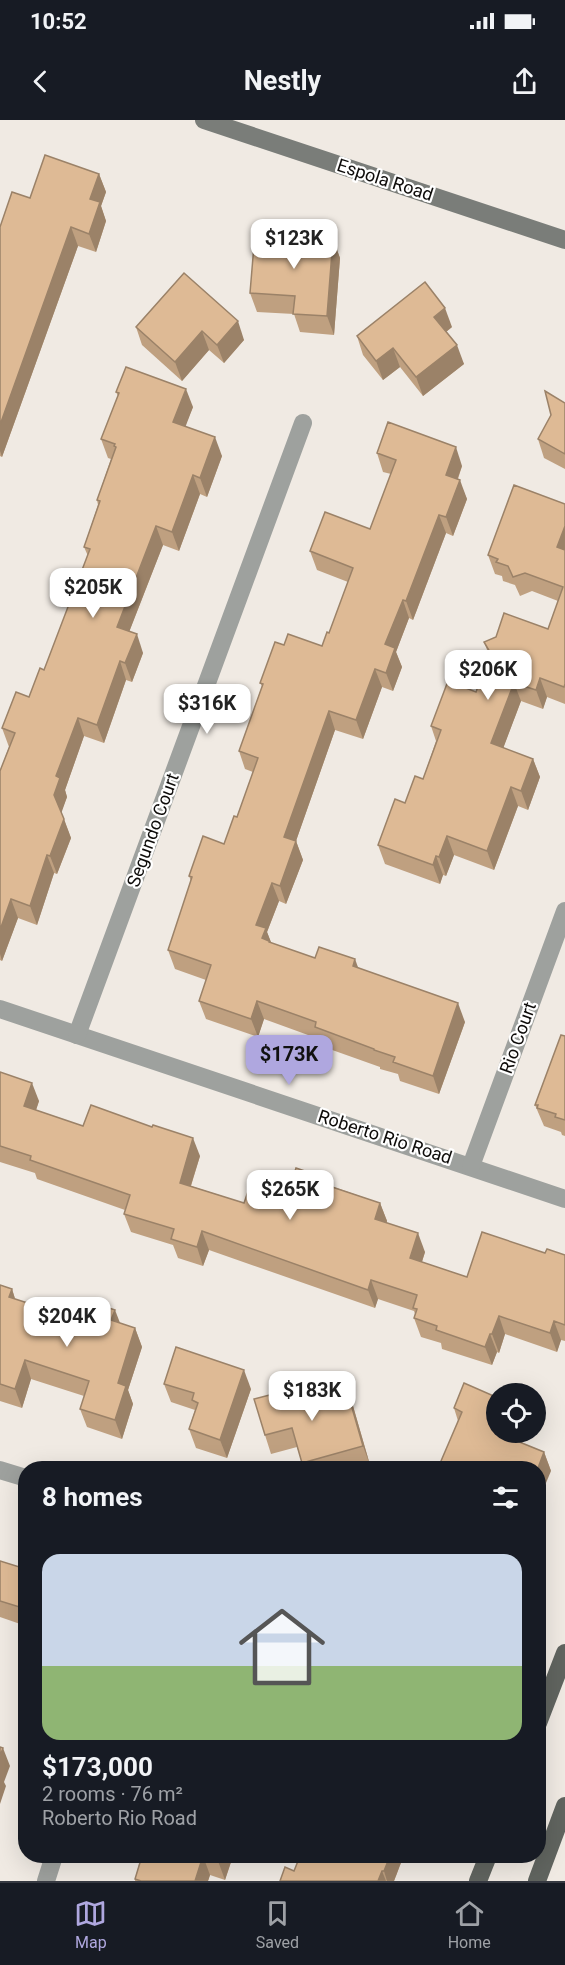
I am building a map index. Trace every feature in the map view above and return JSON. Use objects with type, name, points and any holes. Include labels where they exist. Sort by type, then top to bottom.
[{"type":"main road","name":"Espola Road","points":[[204,120],[565,240]]},
{"type":"main road","points":[[546,1702],[565,1653]]},
{"type":"main road","points":[[546,1857],[565,1806]]},
{"type":"main road","points":[[478,1881],[485,1863]]},
{"type":"main road","points":[[537,1881],[544,1863]]},
{"type":"street","name":"Segundo Court","points":[[77,1035],[303,423]]},
{"type":"street","name":"Rio Court","points":[[471,1166],[565,911]]},
{"type":"street","name":"Roberto Rio Road","points":[[0,1009],[565,1199]]},
{"type":"street","points":[[0,1470],[18,1476]]},
{"type":"street","points":[[46,1881],[52,1863]]},
{"type":"building","points":[[45,155],[99,174],[90,199],[100,202],[89,234],[71,227],[0,425],[0,227],[12,192],[30,198]]},
{"type":"building","points":[[255,233],[333,239],[327,316],[293,314],[295,296],[250,293]]},
{"type":"building","points":[[184,273],[238,321],[217,345],[202,331],[175,362],[136,327]]},
{"type":"building","points":[[425,282],[445,308],[434,317],[457,345],[416,377],[393,348],[376,361],[357,336]]},
{"type":"building","points":[[126,367],[186,389],[173,422],[215,437],[200,478],[193,475],[172,532],[156,526],[117,627],[137,634],[125,663],[120,661],[97,725],[78,718],[56,776],[60,778],[54,795],[64,819],[50,856],[47,855],[30,906],[11,899],[0,930],[0,771],[15,733],[2,728],[16,692],[29,697],[40,668],[44,670],[90,549],[84,547],[100,501],[97,500],[116,447],[115,444],[101,439],[119,393],[116,392]]},
{"type":"building","points":[[545,391],[565,403],[565,454],[538,439],[551,415]]},
{"type":"building","points":[[388,422],[456,447],[446,475],[460,480],[446,517],[439,515],[406,601],[403,600],[385,644],[395,648],[386,673],[375,669],[356,720],[329,711],[284,837],[296,841],[280,886],[272,883],[256,925],[266,928],[262,938],[269,942],[315,958],[319,947],[355,959],[353,966],[458,1003],[433,1076],[393,1062],[395,1057],[315,1027],[316,1022],[257,1001],[251,1019],[199,1001],[211,965],[168,950],[203,836],[224,844],[234,816],[237,817],[258,758],[239,751],[275,642],[284,645],[288,634],[322,646],[327,632],[329,633],[353,568],[310,551],[325,512],[370,529],[396,460],[377,453]]},
{"type":"building","points":[[514,485],[565,504],[565,526],[557,547],[565,550],[565,684],[564,687],[540,678],[536,690],[514,683],[491,743],[533,759],[521,791],[511,787],[487,851],[447,836],[439,857],[436,856],[433,865],[378,845],[395,799],[405,803],[415,776],[423,779],[441,730],[431,726],[448,681],[476,692],[490,652],[484,642],[496,637],[504,613],[548,629],[563,587],[525,573],[513,577],[508,566],[496,562],[498,559],[488,555]]},
{"type":"building","points":[[561,1035],[565,1036],[565,1120],[535,1105]]},
{"type":"building","points":[[0,1072],[32,1083],[24,1106],[83,1126],[91,1105],[152,1127],[153,1125],[193,1138],[180,1183],[244,1203],[253,1177],[289,1190],[296,1168],[328,1179],[326,1185],[380,1203],[375,1219],[418,1233],[410,1258],[467,1277],[482,1232],[545,1253],[547,1249],[565,1255],[565,1325],[554,1321],[550,1333],[499,1316],[485,1347],[436,1330],[437,1326],[414,1318],[417,1309],[413,1308],[417,1295],[371,1280],[368,1290],[202,1231],[197,1247],[171,1239],[174,1229],[124,1214],[130,1195],[30,1160],[31,1156],[0,1146]]},
{"type":"building","points":[[0,1285],[12,1289],[9,1297],[71,1317],[79,1298],[115,1310],[111,1320],[135,1328],[118,1383],[126,1386],[115,1420],[80,1409],[89,1381],[25,1360],[15,1389],[0,1384]]},
{"type":"building","points":[[176,1347],[244,1370],[220,1440],[189,1429],[198,1403],[192,1400],[194,1393],[164,1384]]},
{"type":"building","points":[[464,1383],[486,1393],[486,1443],[522,1443],[544,1452],[541,1461],[441,1461],[462,1412],[454,1408]]},
{"type":"building","points":[[346,1387],[363,1446],[309,1461],[301,1461],[292,1428],[265,1435],[254,1399],[293,1389],[296,1401]]},
{"type":"building","points":[[0,1561],[18,1567],[18,1607],[0,1601]]},
{"type":"building","points":[[140,1863],[201,1863],[195,1881],[135,1879]]},
{"type":"building","points":[[297,1863],[387,1863],[378,1881],[280,1881],[285,1867],[294,1871]]}]
